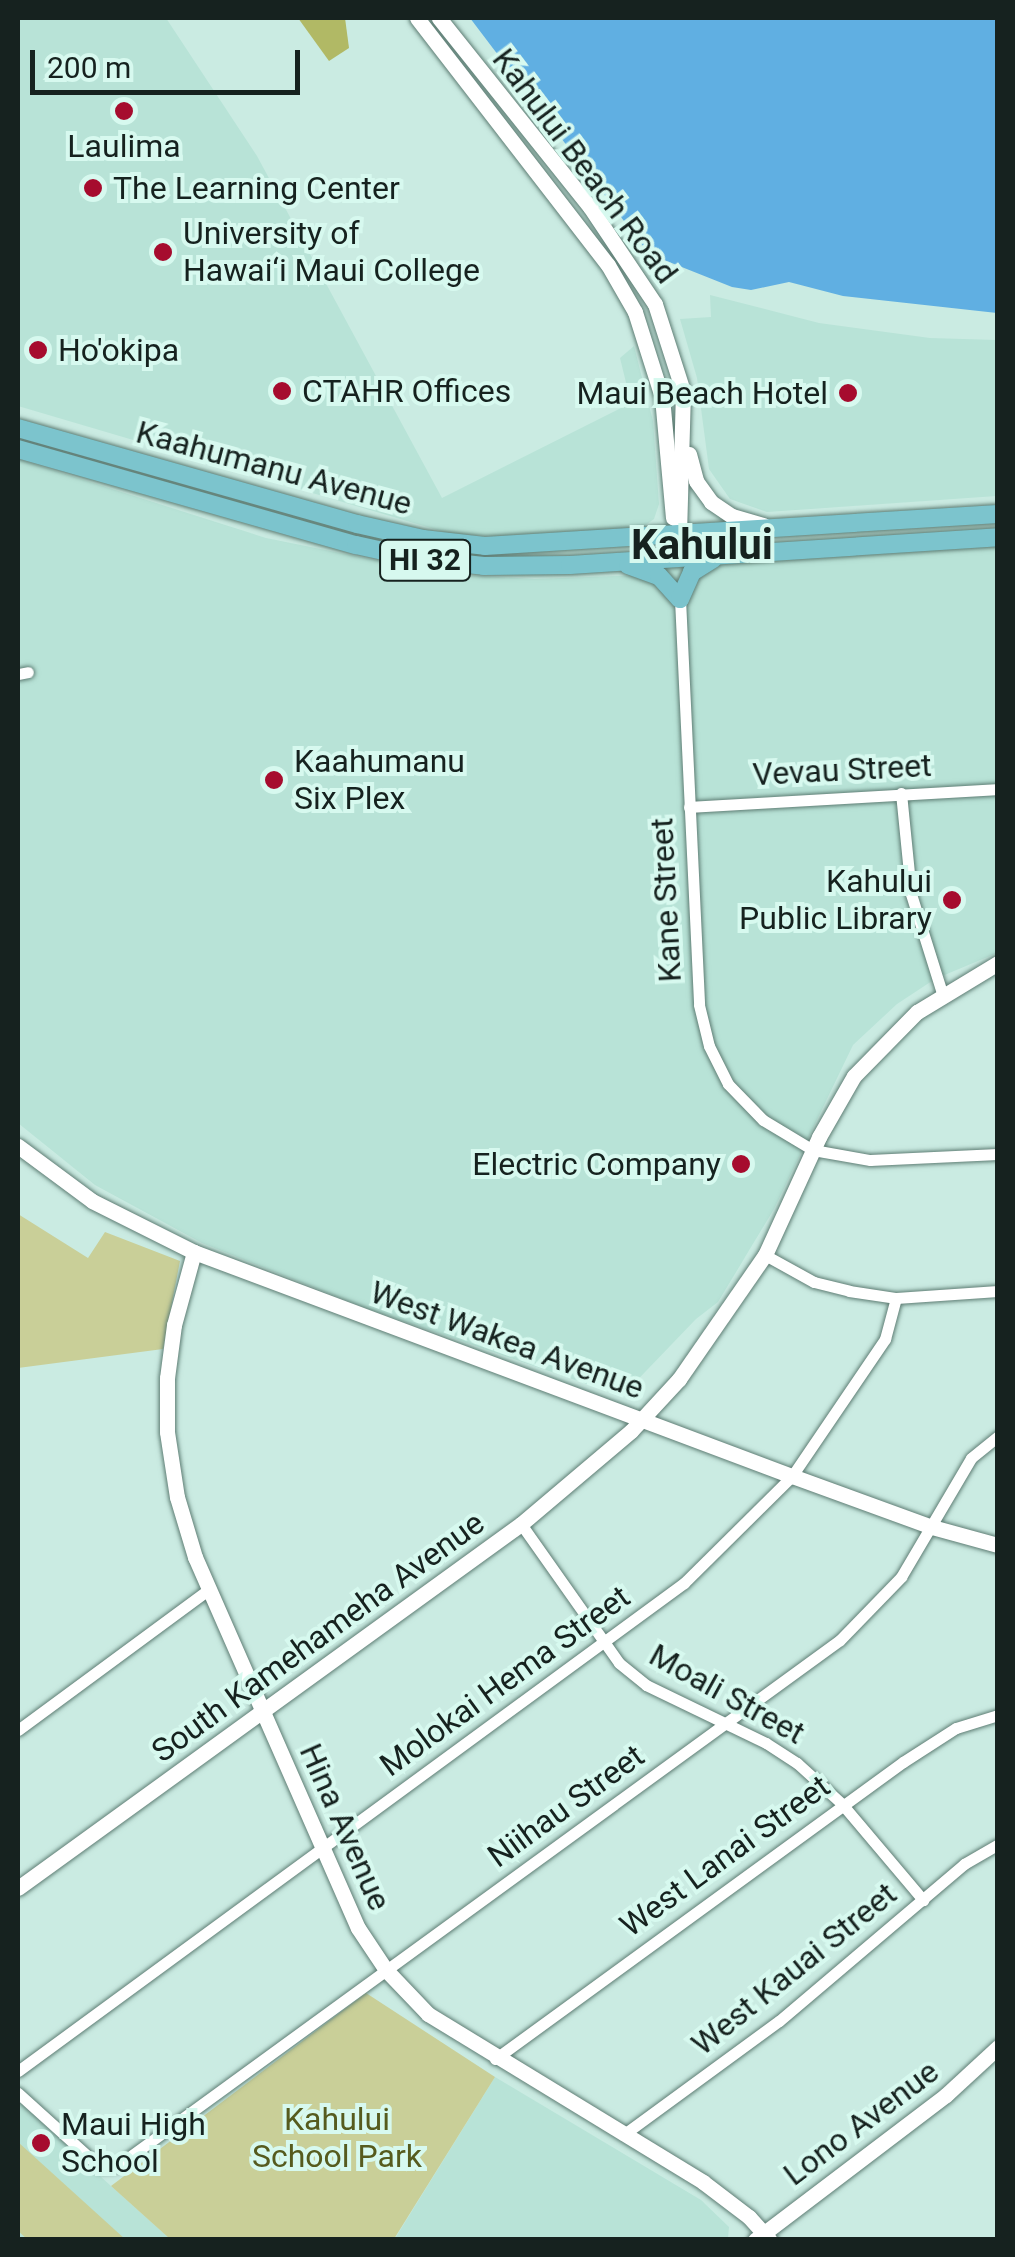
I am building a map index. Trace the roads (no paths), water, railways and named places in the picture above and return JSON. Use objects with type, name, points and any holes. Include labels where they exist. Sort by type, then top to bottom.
[{"type":"main road","name":"Kaahumanu Avenue","points":[[18,428],[423,539],[501,546],[998,514]]},
{"type":"main road","name":"Kaahumanu Avenue","points":[[18,449],[420,559],[484,566],[614,562],[998,537]]},
{"type":"main road","points":[[245,514],[250,494]]},
{"type":"main road","points":[[890,521],[891,543]]},
{"type":"main road","points":[[679,535],[680,599]]},
{"type":"main road","points":[[680,599],[692,572],[722,554]]},
{"type":"main road","points":[[614,562],[659,576],[680,599]]},
{"type":"street","name":"Kahului Beach Road","points":[[432,22],[626,256],[656,304],[672,344],[684,420],[679,535]]},
{"type":"street","name":"Kahului Beach Road","points":[[432,22],[608,265],[636,312],[651,350],[662,397],[674,521],[679,535]]},
{"type":"street","points":[[651,350],[672,344]]},
{"type":"street","points":[[684,420],[692,468],[711,502],[744,520],[788,528]]},
{"type":"street","points":[[618,540],[660,523],[670,468]]},
{"type":"street","name":"Kane Street","points":[[680,599],[697,990],[709,1046],[746,1106],[813,1150]]},
{"type":"street","name":"Vevau Street","points":[[689,807],[998,789]]},
{"type":"street","points":[[901,794],[911,894],[942,993]]},
{"type":"street","name":"South Kamehameha Avenue","points":[[18,1888],[521,1524],[641,1420],[679,1379],[765,1255],[813,1150],[854,1076],[896,1030],[942,993],[998,962]]},
{"type":"street","name":"West Wakea Avenue","points":[[18,1146],[82,1194],[132,1224],[194,1252],[792,1476],[932,1527],[998,1545]]},
{"type":"street","points":[[813,1150],[870,1160],[998,1154]]},
{"type":"street","name":"Hina Avenue","points":[[194,1252],[174,1325],[168,1432],[177,1497],[208,1590],[358,1928],[386,1970],[428,2014],[495,2059],[703,2182],[763,2237]]},
{"type":"street","points":[[765,1255],[814,1282],[896,1298],[998,1290]]},
{"type":"street","name":"Molokai Hema Street","points":[[18,2071],[607,1644],[684,1583],[792,1476],[885,1340],[896,1298]]},
{"type":"street","name":"Niihau Street","points":[[18,2092],[100,2167],[112,2169],[725,1725],[865,1618],[901,1578],[971,1458],[998,1436]]},
{"type":"street","name":"Moali Street","points":[[521,1524],[636,1678],[797,1763],[842,1804],[923,1900]]},
{"type":"street","points":[[18,1730],[208,1590]]},
{"type":"street","name":"West Lanai Street","points":[[495,2059],[842,1804],[956,1728],[998,1715]]},
{"type":"street","name":"West Kauai Street","points":[[623,2135],[779,2021],[964,1864],[998,1844]]},
{"type":"street","name":"Lono Avenue","points":[[763,2237],[946,2095],[998,2047]]},
{"type":"water","points":[[470,18],[997,18],[997,313],[843,296],[789,282],[751,290],[732,287],[649,254]]},
{"type":"place","name":"Laulima","points":[[124,111]]},
{"type":"place","name":"The Learning Center","points":[[93,188]]},
{"type":"place","name":"University of Hawai‘i Maui College","points":[[163,252]]},
{"type":"place","name":"Ho'okipa","points":[[38,350]]},
{"type":"place","name":"CTAHR Offices","points":[[282,391]]},
{"type":"place","name":"Maui Beach Hotel","points":[[848,393]]},
{"type":"place","name":"Kaahumanu Six Plex","points":[[274,780]]},
{"type":"place","name":"Kahului Public Library","points":[[952,900]]},
{"type":"place","name":"Electric Company","points":[[741,1164]]},
{"type":"place","name":"Maui High School","points":[[41,2143]]},
{"type":"district","name":"Kahului","points":[[702,545]]},
{"type":"park label","name":"Kahului School Park","points":[[337,2138]]}]
